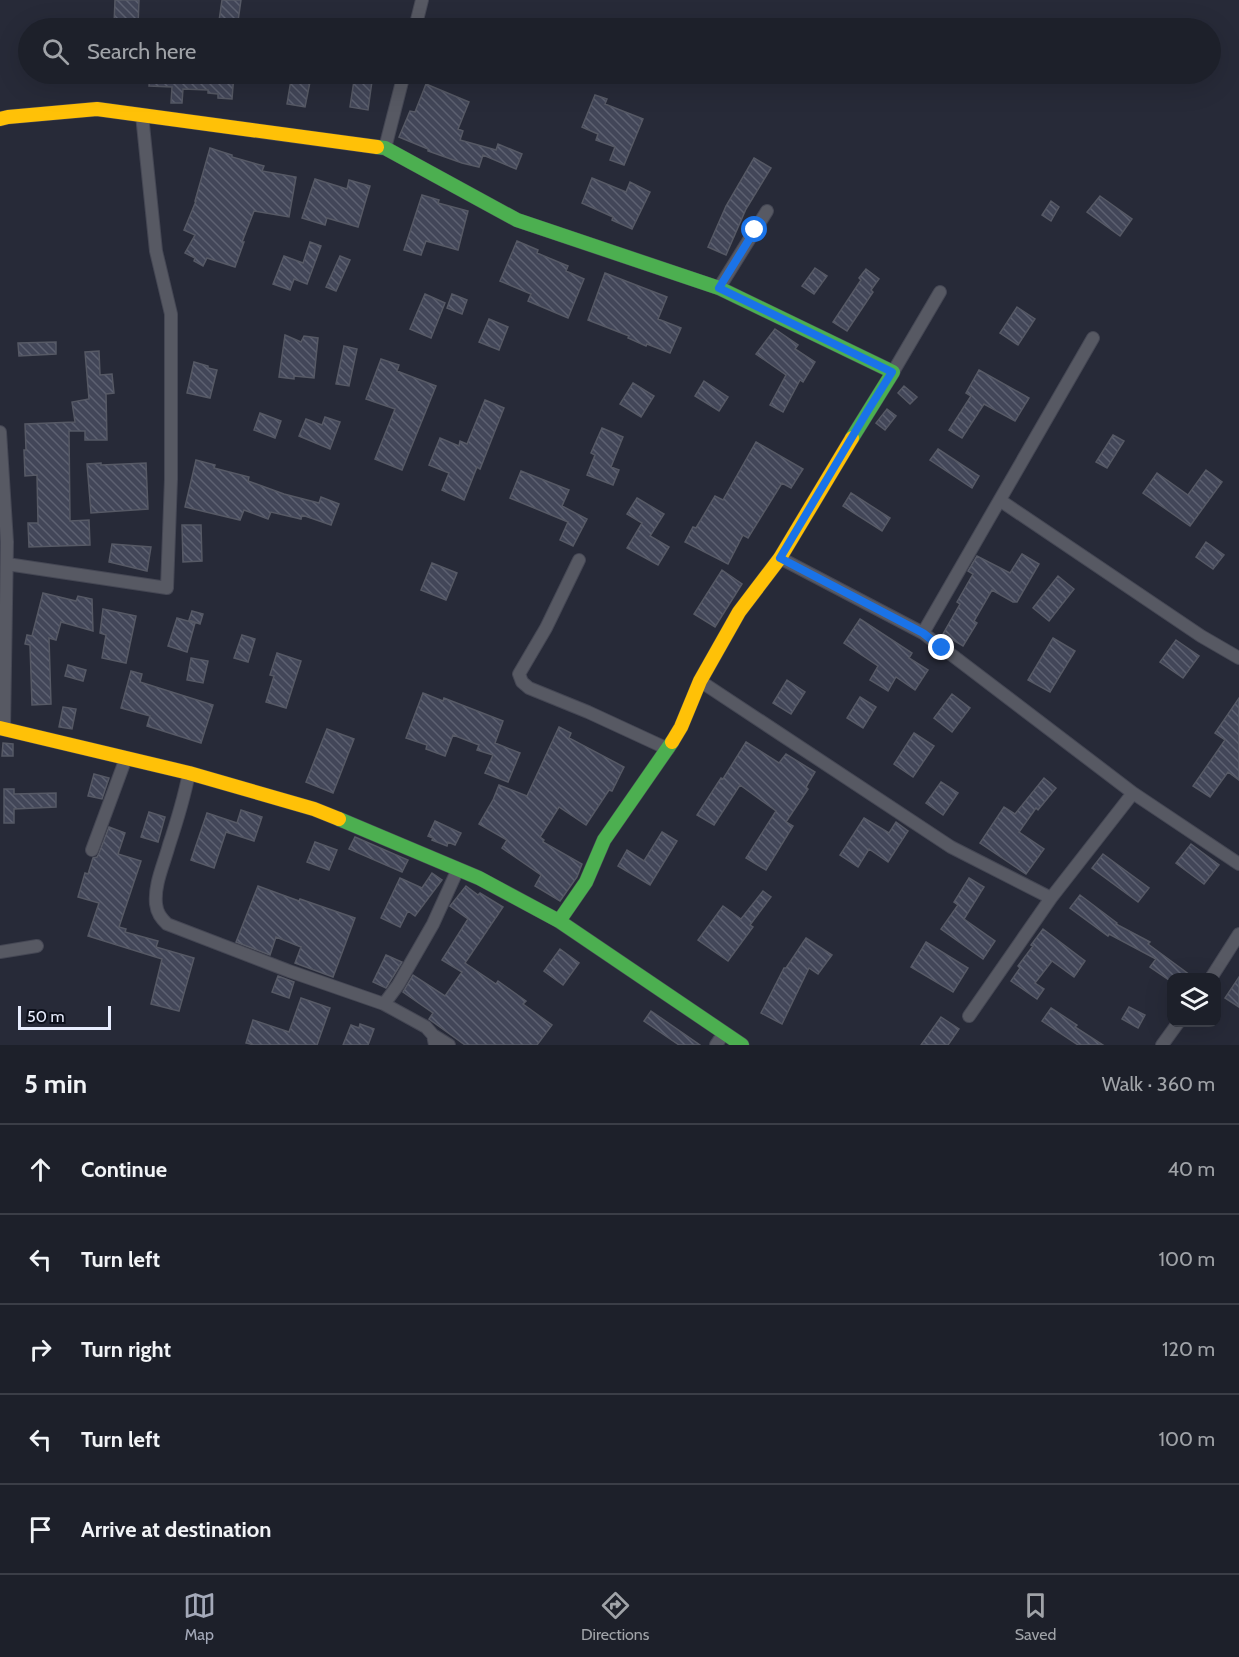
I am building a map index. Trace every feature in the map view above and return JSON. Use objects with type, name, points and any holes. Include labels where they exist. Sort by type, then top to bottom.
[{"type":"street","points":[[418,18],[422,0]]},
{"type":"street","points":[[385,148],[401,84]]},
{"type":"street","points":[[0,119],[97,109],[385,148],[517,220],[719,288],[892,372]]},
{"type":"street","points":[[7,564],[167,588],[171,479],[171,314],[156,251],[142,115]]},
{"type":"street","points":[[719,288],[766,211]]},
{"type":"street","points":[[559,921],[586,882],[604,840],[681,727],[700,681],[739,612],[780,558],[940,292]]},
{"type":"street","points":[[923,633],[1093,338]]},
{"type":"street","points":[[0,432],[7,542],[2,728],[189,773],[314,809],[458,868],[559,921],[742,1045]]},
{"type":"street","points":[[1001,501],[1201,636],[1239,658]]},
{"type":"street","points":[[780,558],[923,633],[1133,793],[1239,864]]},
{"type":"street","points":[[579,560],[546,628],[519,674],[522,682],[530,688],[668,749]]},
{"type":"street","points":[[700,681],[951,846],[1051,898]]},
{"type":"street","points":[[92,850],[126,758]]},
{"type":"street","points":[[189,773],[183,801],[158,882],[156,907],[160,918],[177,928],[384,1004],[426,1028],[434,1040],[449,1045]]},
{"type":"street","points":[[969,1016],[1051,898],[1133,793]]},
{"type":"street","points":[[384,1004],[398,985],[433,924],[458,868]]},
{"type":"street","points":[[1214,973],[1239,934]]},
{"type":"street","points":[[0,952],[37,946]]},
{"type":"street","points":[[1167,1043],[1176,1027]]},
{"type":"street","points":[[716,1045],[724,1033]]},
{"type":"building","points":[[115,0],[139,0],[138,18],[114,18]]},
{"type":"building","points":[[222,0],[241,0],[238,18],[219,18]]},
{"type":"building","points":[[149,84],[233,84],[232,99],[218,98],[218,94],[208,93],[208,90],[183,89],[182,103],[171,103],[172,87],[149,86]]},
{"type":"building","points":[[290,84],[310,84],[305,107],[287,104]]},
{"type":"building","points":[[353,84],[372,84],[368,110],[350,107]]},
{"type":"building","points":[[426,84],[469,102],[458,129],[463,131],[460,140],[496,150],[498,144],[522,154],[516,169],[483,155],[479,167],[462,163],[428,151],[428,149],[399,137],[410,111],[415,112]]},
{"type":"building","points":[[595,95],[607,99],[605,104],[643,119],[624,165],[610,160],[615,147],[596,140],[598,134],[582,127]]},
{"type":"building","points":[[210,148],[264,166],[262,171],[296,177],[289,217],[254,211],[235,267],[207,258],[203,266],[194,261],[195,258],[185,253],[195,235],[184,230],[196,201]]},
{"type":"building","points":[[754,158],[771,168],[746,209],[726,255],[708,247],[726,206]]},
{"type":"building","points":[[592,178],[626,192],[630,182],[650,192],[632,229],[612,220],[613,217],[582,203]]},
{"type":"building","points":[[315,179],[347,189],[349,180],[370,186],[358,227],[327,218],[325,225],[302,218]]},
{"type":"building","points":[[422,195],[439,200],[438,203],[468,211],[458,250],[426,241],[421,255],[404,250]]},
{"type":"building","points":[[1100,196],[1132,219],[1120,236],[1087,212]]},
{"type":"building","points":[[1051,201],[1059,207],[1051,221],[1042,215]]},
{"type":"building","points":[[517,241],[538,250],[537,253],[568,266],[566,271],[584,279],[568,318],[528,301],[531,294],[500,281]]},
{"type":"building","points":[[310,242],[321,246],[307,284],[294,279],[290,290],[273,284],[284,256],[303,263]]},
{"type":"building","points":[[340,256],[350,260],[336,291],[326,287]]},
{"type":"building","points":[[815,268],[827,276],[814,294],[802,286]]},
{"type":"building","points":[[866,269],[879,279],[847,331],[833,322]]},
{"type":"building","points":[[605,273],[667,297],[658,319],[681,328],[670,353],[647,344],[646,346],[628,338],[629,336],[588,320]]},
{"type":"building","points":[[425,294],[445,303],[431,338],[410,329]]},
{"type":"building","points":[[452,294],[467,300],[462,314],[447,308]]},
{"type":"building","points":[[1017,307],[1035,319],[1018,345],[1000,333]]},
{"type":"building","points":[[489,319],[508,327],[499,350],[479,342]]},
{"type":"building","points":[[775,329],[798,345],[795,349],[815,362],[803,382],[800,380],[783,412],[770,405],[786,375],[756,354]]},
{"type":"building","points":[[285,335],[301,342],[304,336],[318,338],[314,378],[279,377]]},
{"type":"building","points":[[56,342],[56,354],[19,356],[18,343]]},
{"type":"building","points":[[344,346],[357,349],[349,386],[336,384]]},
{"type":"building","points":[[99,351],[100,375],[112,374],[114,393],[106,394],[107,440],[85,440],[85,431],[69,431],[70,521],[89,520],[90,545],[29,547],[28,523],[38,523],[37,475],[25,476],[25,424],[75,422],[72,402],[89,399],[85,352]]},
{"type":"building","points":[[381,359],[399,365],[397,371],[436,386],[402,470],[375,459],[395,409],[366,399]]},
{"type":"building","points":[[194,362],[217,370],[210,398],[187,393]]},
{"type":"building","points":[[979,370],[1029,398],[1015,421],[984,404],[962,438],[949,430],[971,396],[966,393]]},
{"type":"building","points":[[704,381],[728,397],[719,411],[695,396]]},
{"type":"building","points":[[633,383],[654,396],[641,417],[620,404]]},
{"type":"building","points":[[904,386],[917,397],[910,404],[898,393]]},
{"type":"building","points":[[485,400],[504,408],[480,469],[477,467],[464,500],[442,490],[449,473],[429,465],[440,438],[459,446],[460,441],[467,444]]},
{"type":"building","points":[[887,409],[896,416],[885,430],[876,423]]},
{"type":"building","points":[[260,413],[281,421],[275,438],[254,430]]},
{"type":"building","points":[[325,417],[340,422],[330,449],[299,436],[306,419],[322,425]]},
{"type":"building","points":[[602,428],[623,437],[611,467],[619,470],[613,485],[587,475],[595,455],[591,453]]},
{"type":"building","points":[[1113,435],[1124,441],[1107,468],[1096,462]]},
{"type":"building","points":[[756,442],[803,469],[791,488],[782,483],[748,538],[743,535],[728,564],[685,542],[715,496],[723,500]]},
{"type":"building","points":[[938,449],[979,476],[972,488],[930,460]]},
{"type":"building","points":[[196,460],[215,465],[214,468],[249,477],[248,481],[284,494],[319,503],[321,497],[339,504],[331,525],[302,515],[301,519],[271,512],[268,519],[244,510],[240,520],[185,507]]},
{"type":"building","points":[[101,463],[101,465],[146,463],[148,509],[91,513],[87,464]]},
{"type":"building","points":[[1206,470],[1222,482],[1190,526],[1143,493],[1157,473],[1188,495]]},
{"type":"building","points":[[521,471],[569,490],[562,506],[587,519],[573,546],[560,540],[568,522],[510,498]]},
{"type":"building","points":[[851,493],[890,518],[882,531],[843,506]]},
{"type":"building","points":[[637,498],[664,514],[650,536],[669,547],[658,565],[627,548],[642,523],[627,514]]},
{"type":"building","points":[[182,525],[201,525],[202,561],[183,562]]},
{"type":"building","points":[[1206,542],[1224,555],[1213,569],[1196,557]]},
{"type":"building","points":[[112,544],[151,547],[147,571],[109,562]]},
{"type":"building","points":[[1022,554],[1039,564],[1017,602],[992,590],[974,621],[977,623],[963,646],[943,634],[960,604],[957,602],[973,574],[968,571],[977,556],[1010,573]]},
{"type":"building","points":[[432,563],[457,573],[446,600],[421,590]]},
{"type":"building","points":[[722,570],[742,584],[715,627],[694,614]]},
{"type":"building","points":[[1058,576],[1074,589],[1049,621],[1033,608]]},
{"type":"building","points":[[43,593],[76,601],[78,596],[92,599],[93,631],[61,622],[56,640],[49,638],[51,704],[32,705],[30,645],[25,644],[27,635],[32,636]]},
{"type":"building","points":[[103,609],[136,616],[126,663],[102,658],[106,635],[100,633]]},
{"type":"building","points":[[192,611],[203,614],[200,624],[189,620]]},
{"type":"building","points":[[177,618],[195,623],[187,652],[168,646]]},
{"type":"building","points":[[860,619],[912,653],[909,658],[928,670],[915,690],[896,677],[888,691],[870,680],[878,666],[844,643]]},
{"type":"building","points":[[242,635],[255,639],[248,662],[234,658]]},
{"type":"building","points":[[1053,638],[1075,651],[1050,692],[1028,680]]},
{"type":"building","points":[[1176,640],[1199,656],[1183,678],[1160,662]]},
{"type":"building","points":[[277,653],[301,661],[286,708],[266,702],[274,676],[270,675]]},
{"type":"building","points":[[191,658],[208,661],[203,683],[187,680]]},
{"type":"building","points":[[68,665],[86,670],[83,681],[65,676]]},
{"type":"building","points":[[131,671],[142,674],[140,682],[213,705],[201,743],[147,726],[150,716],[121,708]]},
{"type":"building","points":[[787,680],[805,692],[791,714],[773,703]]},
{"type":"building","points":[[423,693],[443,701],[444,698],[503,721],[495,743],[520,753],[508,782],[485,773],[493,755],[477,750],[479,745],[453,735],[445,756],[426,749],[427,745],[406,738]]},
{"type":"building","points":[[952,694],[970,708],[952,732],[934,718]]},
{"type":"building","points":[[860,697],[876,707],[863,728],[847,718]]},
{"type":"building","points":[[1239,698],[1239,780],[1228,772],[1210,797],[1193,786],[1225,740],[1215,733]]},
{"type":"building","points":[[63,707],[76,709],[72,729],[59,727]]},
{"type":"building","points":[[559,727],[571,733],[569,738],[624,767],[612,791],[609,790],[586,825],[559,807],[540,837],[544,840],[543,842],[582,864],[577,877],[560,901],[535,886],[541,875],[502,848],[507,840],[479,824],[499,785],[527,796]]},
{"type":"building","points":[[327,729],[354,739],[333,793],[306,782]]},
{"type":"building","points":[[914,733],[934,746],[913,777],[894,764]]},
{"type":"building","points":[[746,742],[779,763],[786,754],[815,772],[806,787],[808,789],[786,822],[793,826],[766,870],[746,858],[776,811],[740,785],[714,825],[697,815]]},
{"type":"building","points":[[3,743],[13,744],[13,756],[2,756]]},
{"type":"building","points":[[94,774],[109,778],[102,799],[88,796]]},
{"type":"building","points":[[1044,778],[1056,788],[1038,810],[1036,808],[1019,832],[1044,849],[1026,874],[980,843],[1004,807],[1015,814]]},
{"type":"building","points":[[941,782],[958,793],[943,815],[926,803]]},
{"type":"building","points":[[4,789],[14,789],[14,794],[56,793],[56,807],[14,809],[14,823],[4,823]]},
{"type":"building","points":[[241,810],[262,817],[254,841],[226,832],[214,868],[191,860],[207,813],[237,823]]},
{"type":"building","points":[[149,812],[165,817],[158,842],[141,837]]},
{"type":"building","points":[[864,818],[889,833],[896,822],[908,831],[888,862],[869,849],[858,867],[840,855]]},
{"type":"building","points":[[435,821],[461,833],[455,845],[448,842],[447,846],[428,836]]},
{"type":"building","points":[[109,827],[125,833],[118,854],[141,861],[119,927],[126,929],[125,932],[158,941],[156,947],[194,958],[179,1011],[151,1004],[162,959],[88,936],[99,903],[78,897],[85,873],[88,874],[93,858],[97,857]]},
{"type":"building","points":[[662,832],[677,841],[650,885],[618,866],[627,850],[644,861]]},
{"type":"building","points":[[355,837],[408,860],[402,872],[349,849]]},
{"type":"building","points":[[315,842],[337,850],[329,870],[307,862]]},
{"type":"building","points":[[1191,844],[1219,865],[1204,884],[1176,863]]},
{"type":"building","points":[[1103,854],[1149,888],[1138,902],[1092,868]]},
{"type":"building","points":[[432,873],[442,880],[415,916],[408,911],[400,927],[381,918],[400,878],[422,888]]},
{"type":"building","points":[[969,878],[984,887],[964,919],[995,941],[983,959],[941,929],[958,905],[954,902]]},
{"type":"building","points":[[258,886],[355,918],[333,977],[295,963],[301,947],[276,937],[270,955],[236,942]]},
{"type":"building","points":[[466,886],[478,895],[480,893],[503,907],[465,963],[496,984],[498,981],[526,1001],[523,1004],[552,1025],[537,1045],[465,1045],[429,1019],[433,1013],[403,992],[413,975],[445,996],[462,972],[442,960],[468,919],[450,906]]},
{"type":"building","points":[[763,891],[771,897],[750,925],[753,927],[728,961],[698,940],[723,906],[741,919]]},
{"type":"building","points":[[1080,895],[1116,924],[1150,942],[1148,944],[1187,973],[1167,973],[1167,979],[1150,967],[1156,959],[1109,934],[1108,936],[1070,908]]},
{"type":"building","points":[[1043,929],[1085,961],[1074,977],[1052,961],[1035,983],[1044,989],[1037,999],[1011,981],[1020,968],[1018,966]]},
{"type":"building","points":[[806,938],[832,955],[818,974],[809,968],[782,1024],[761,1013],[784,968]]},
{"type":"building","points":[[926,942],[968,968],[953,992],[911,967]]},
{"type":"building","points":[[560,949],[579,963],[563,985],[544,971]]},
{"type":"building","points":[[386,955],[402,962],[386,988],[373,982]]},
{"type":"building","points":[[278,976],[294,982],[289,998],[272,992]]},
{"type":"building","points":[[1239,977],[1239,1007],[1225,998]]},
{"type":"building","points":[[301,998],[330,1008],[317,1045],[246,1043],[253,1020],[289,1032]]},
{"type":"building","points":[[1129,1007],[1145,1015],[1138,1028],[1122,1019]]},
{"type":"building","points":[[1051,1008],[1103,1045],[1078,1045],[1042,1021]]},
{"type":"building","points":[[651,1011],[700,1045],[679,1045],[644,1021]]},
{"type":"building","points":[[941,1017],[959,1029],[948,1045],[921,1045]]},
{"type":"building","points":[[360,1024],[374,1029],[368,1045],[343,1045],[351,1025],[359,1028]]},
{"type":"traffic: fast","points":[[377,147],[385,148],[517,220],[719,288],[893,372],[852,438]]},
{"type":"traffic: fast","points":[[559,921],[586,882],[604,840],[672,742]]},
{"type":"traffic: fast","points":[[339,819],[479,878],[559,921],[742,1045]]},
{"type":"traffic: slow","points":[[0,119],[97,109],[377,147]]},
{"type":"traffic: slow","points":[[672,742],[681,727],[700,681],[739,612],[780,558],[852,438]]},
{"type":"traffic: slow","points":[[0,728],[189,773],[314,809],[339,819]]},
{"type":"route","points":[[755,230],[719,288],[892,372],[780,558],[923,633],[942,648]]}]
